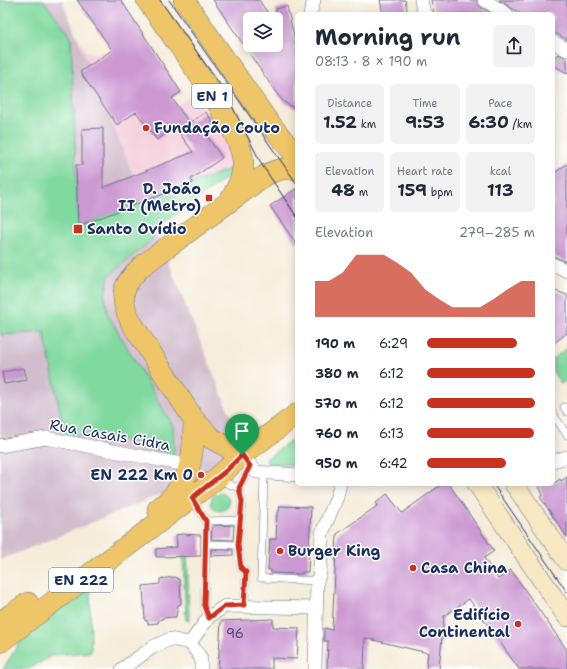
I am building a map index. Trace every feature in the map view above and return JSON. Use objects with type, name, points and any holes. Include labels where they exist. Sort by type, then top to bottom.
[{"type":"main road","name":"EN 1","points":[[147,0],[205,86],[236,139],[243,160],[243,170],[241,179],[230,201]]},
{"type":"main road","name":"EN 1","points":[[184,0],[266,119],[295,155]]},
{"type":"main road","points":[[246,461],[211,438],[194,420],[131,322],[125,310],[123,293],[128,278],[143,265],[230,201],[268,174],[285,167],[295,168]]},
{"type":"main road","name":"EN 222","points":[[30,609],[192,498],[216,479],[246,461],[295,416]]},
{"type":"main road","points":[[0,638],[30,609],[170,500],[183,483],[191,466],[194,420]]},
{"type":"main road","points":[[478,486],[567,617]]},
{"type":"main road","points":[[521,488],[567,561]]},
{"type":"main road","points":[[0,619],[30,609]]},
{"type":"main road","points":[[0,622],[30,609]]},
{"type":"main road","points":[[0,642],[30,609]]},
{"type":"main road","points":[[0,649],[30,609]]},
{"type":"street","points":[[311,12],[314,0]]},
{"type":"street","points":[[421,0],[424,12]]},
{"type":"street","points":[[484,0],[504,12]]},
{"type":"street","points":[[555,43],[567,50]]},
{"type":"street","points":[[555,265],[567,271]]},
{"type":"street","name":"Rua Casais Cidra","points":[[0,446],[46,438],[191,466]]},
{"type":"street","points":[[555,460],[567,457]]},
{"type":"street","points":[[246,461],[256,472],[264,474],[295,475]]},
{"type":"street","points":[[315,669],[317,626],[315,608],[317,581],[320,573],[322,533],[337,497],[339,486]]},
{"type":"street","points":[[190,642],[209,618],[225,606],[244,605],[315,608]]},
{"type":"street","points":[[122,669],[153,647],[170,639],[190,642],[201,658],[201,669]]},
{"type":"lane","points":[[556,423],[567,435]]},
{"type":"lane","points":[[244,605],[246,572],[241,568],[238,545],[242,502],[239,488],[246,461]]},
{"type":"lane","points":[[264,474],[261,578],[317,581]]},
{"type":"lane","points":[[216,479],[239,488]]},
{"type":"lane","points":[[192,498],[206,521],[204,606],[209,618]]},
{"type":"lane","points":[[206,521],[240,520]]},
{"type":"lane","points":[[206,544],[238,545]]},
{"type":"shaded area","name":"Santo Ovídio","points":[[0,0],[62,0],[248,459],[0,560]]},
{"type":"shaded area","name":"Fundação Couto","points":[[76,34],[86,51],[94,54],[104,52],[153,123],[193,94],[221,133],[231,157],[232,168],[78,226]]},
{"type":"green space","points":[[0,0],[43,0],[71,36],[78,226],[232,168],[230,176],[150,233],[154,238],[109,276],[105,296],[107,313],[173,426],[174,456],[118,438],[65,435],[44,332],[0,335]]},
{"type":"green space","points":[[567,348],[567,380],[561,384],[555,375],[555,357]]},
{"type":"green space","points":[[295,437],[295,465],[267,463],[266,459]]},
{"type":"green space","points":[[220,493],[226,496],[229,502],[226,508],[220,511],[214,508],[211,502],[214,496]]},
{"type":"green space","points":[[182,540],[187,541],[189,620],[186,620]]},
{"type":"green space","points":[[90,584],[91,652],[53,655],[29,669],[3,669],[23,637]]},
{"type":"building","points":[[77,0],[121,0],[181,92],[172,98],[189,123],[206,112],[214,124],[203,130],[222,158],[191,179],[193,183],[78,226],[76,165],[82,165],[82,129],[103,128],[103,188],[193,152],[175,127],[157,140],[136,112],[117,125],[80,72],[112,50]]},
{"type":"building","points":[[213,0],[259,0],[267,12],[243,12],[243,44]]},
{"type":"building","points":[[380,0],[405,0],[408,12],[383,12]]},
{"type":"building","points":[[431,0],[476,0],[480,7],[489,12],[434,12]]},
{"type":"building","points":[[499,0],[567,0],[567,40],[555,33],[555,12],[518,12]]},
{"type":"building","points":[[287,6],[295,40],[295,109],[284,102],[248,52],[283,52],[283,12],[276,12],[276,9]]},
{"type":"building","points":[[558,54],[567,58],[567,73],[555,66],[555,56]]},
{"type":"building","points":[[567,164],[567,262],[555,257],[555,173]]},
{"type":"building","points":[[295,189],[295,242],[270,206]]},
{"type":"building","points":[[555,291],[567,295],[567,333],[555,342]]},
{"type":"building","points":[[24,368],[27,380],[4,384],[2,372]]},
{"type":"building","points":[[567,477],[567,537],[540,497],[543,495],[539,486],[555,486],[555,483],[560,479],[561,481]]},
{"type":"building","name":"Casa China","points":[[439,486],[450,486],[494,551],[484,558],[498,579],[511,570],[567,650],[567,669],[519,669],[469,599],[444,616],[439,669],[426,669],[428,653],[365,638],[364,669],[327,669],[328,641],[324,641],[324,628],[332,630],[337,534],[377,506],[376,503],[387,494],[402,513]]},
{"type":"building","points":[[280,506],[311,507],[308,572],[302,572],[302,574],[271,573],[271,570],[268,570],[270,539],[276,539],[277,512],[279,512]]},
{"type":"building","points":[[234,525],[233,540],[211,539],[212,526]]},
{"type":"building","points":[[176,535],[201,535],[201,556],[156,557],[156,549],[177,547]]},
{"type":"building","points":[[211,549],[233,550],[233,555],[211,556]]},
{"type":"building","points":[[175,577],[180,580],[181,604],[178,605],[176,617],[162,618],[158,623],[148,624],[147,620],[145,621],[143,586],[160,584],[160,579]]},
{"type":"building","points":[[273,619],[273,627],[299,628],[297,659],[272,658],[272,669],[218,669],[221,621]]},
{"type":"tram line","points":[[160,0],[224,90],[262,165],[295,214]]},
{"type":"tram line","points":[[169,0],[295,181]]},
{"type":"tram line","points":[[494,486],[567,592]]},
{"type":"place","name":"Fundação Couto","points":[[146,128]]},
{"type":"place","name":"D. João II (Metro)","points":[[209,198]]},
{"type":"place","name":"Santo Ovídio","points":[[78,229]]},
{"type":"place","name":"EN 222 Km 0","points":[[201,475]]},
{"type":"place","name":"Burger King","points":[[280,551]]},
{"type":"place","name":"Casa China","points":[[413,568]]},
{"type":"place","name":"Edifício Continental","points":[[518,624]]},
{"type":"route","points":[[242,455],[250,466],[239,488],[242,502],[238,545],[241,568],[246,572],[244,605],[225,606],[209,618],[204,606],[206,521],[192,498],[226,471],[242,455]]}]
